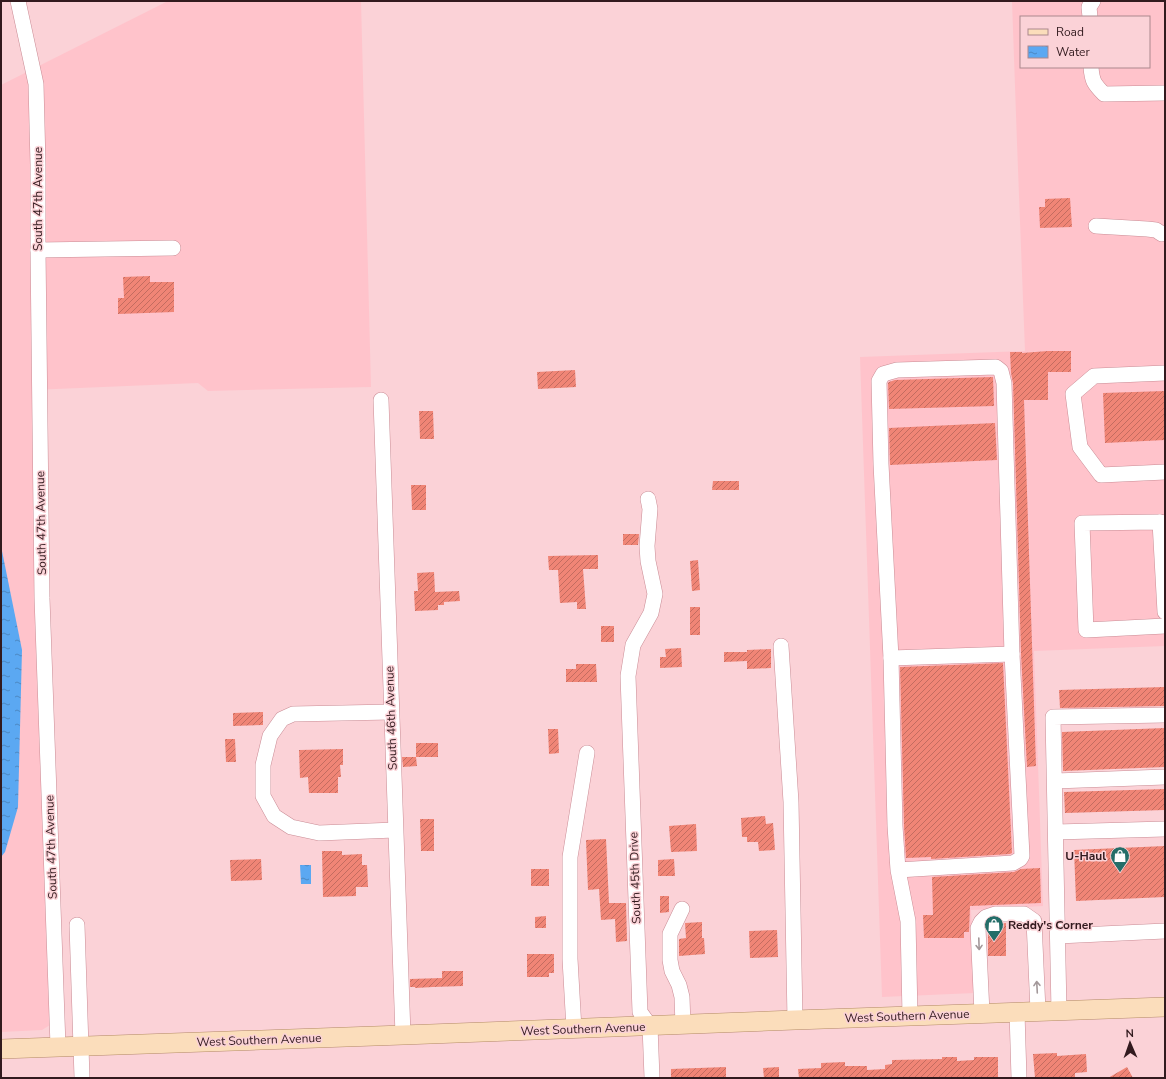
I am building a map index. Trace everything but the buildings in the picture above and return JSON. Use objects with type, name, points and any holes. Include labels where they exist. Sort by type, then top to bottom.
[{"type":"main road","name":"West Southern Avenue","points":[[1,1049],[1165,1007]]},
{"type":"street","name":"South 47th Avenue","points":[[18,1],[36,84],[42,598],[58,1046]]},
{"type":"street","points":[[1090,16],[1089,8],[1093,1]]},
{"type":"street","points":[[1091,68],[1092,80],[1104,94],[1165,93]]},
{"type":"street","points":[[1096,226],[1156,230],[1162,234],[1165,234]]},
{"type":"street","points":[[38,250],[173,248]]},
{"type":"street","points":[[898,870],[1013,863],[1022,856],[1012,654],[1004,390],[1001,371],[996,368],[897,370],[883,374],[879,381],[895,826],[898,870],[908,921],[910,1016]]},
{"type":"street","points":[[1165,373],[1094,376],[1073,394],[1080,447],[1101,475],[1165,472]]},
{"type":"street","name":"South 46th Avenue","points":[[381,400],[403,1035]]},
{"type":"street","name":"South 45th Drive","points":[[648,498],[650,509],[648,561],[655,594],[651,613],[633,645],[628,676],[640,1012],[650,1026],[652,1078]]},
{"type":"street","points":[[1165,612],[1163,522],[1082,523],[1086,630],[1165,626]]},
{"type":"street","points":[[781,646],[791,802],[795,1020]]},
{"type":"street","points":[[890,658],[1012,654]]},
{"type":"street","points":[[391,712],[293,714],[282,719],[270,736],[263,766],[263,796],[274,816],[291,827],[319,833],[395,830]]},
{"type":"street","points":[[1059,1011],[1054,717],[1165,715]]},
{"type":"street","points":[[574,1029],[570,959],[570,857],[587,753]]},
{"type":"street","points":[[1055,781],[1165,777]]},
{"type":"street","points":[[1056,832],[1165,829]]},
{"type":"street","points":[[682,909],[670,934],[670,960],[672,971],[679,985],[682,997],[683,1025]]},
{"type":"street","points":[[982,1014],[978,928],[986,917],[995,914],[1024,914],[1034,922],[1038,1012]]},
{"type":"street","points":[[77,925],[82,1078]]},
{"type":"street","points":[[1058,936],[1165,931]]},
{"type":"street","points":[[1017,1012],[1019,1078]]},
{"type":"shaded area","points":[[168,1],[361,1],[371,387],[208,391],[198,383],[32,390],[36,640],[53,1007],[50,1025],[42,1030],[1,1032],[1,85]]},
{"type":"shaded area","points":[[1012,1],[1165,1],[1165,646],[1034,651],[1043,906],[971,910],[975,993],[882,997],[860,357],[1025,351]]},
{"type":"water","points":[[1,546],[22,650],[18,807],[5,852],[1,857]]},
{"type":"water","points":[[300,865],[311,865],[311,884],[301,884]]},
{"type":"place","name":"U-Haul","points":[[1120,873]]},
{"type":"place","name":"Reddy's Corner","points":[[994,942]]}]
